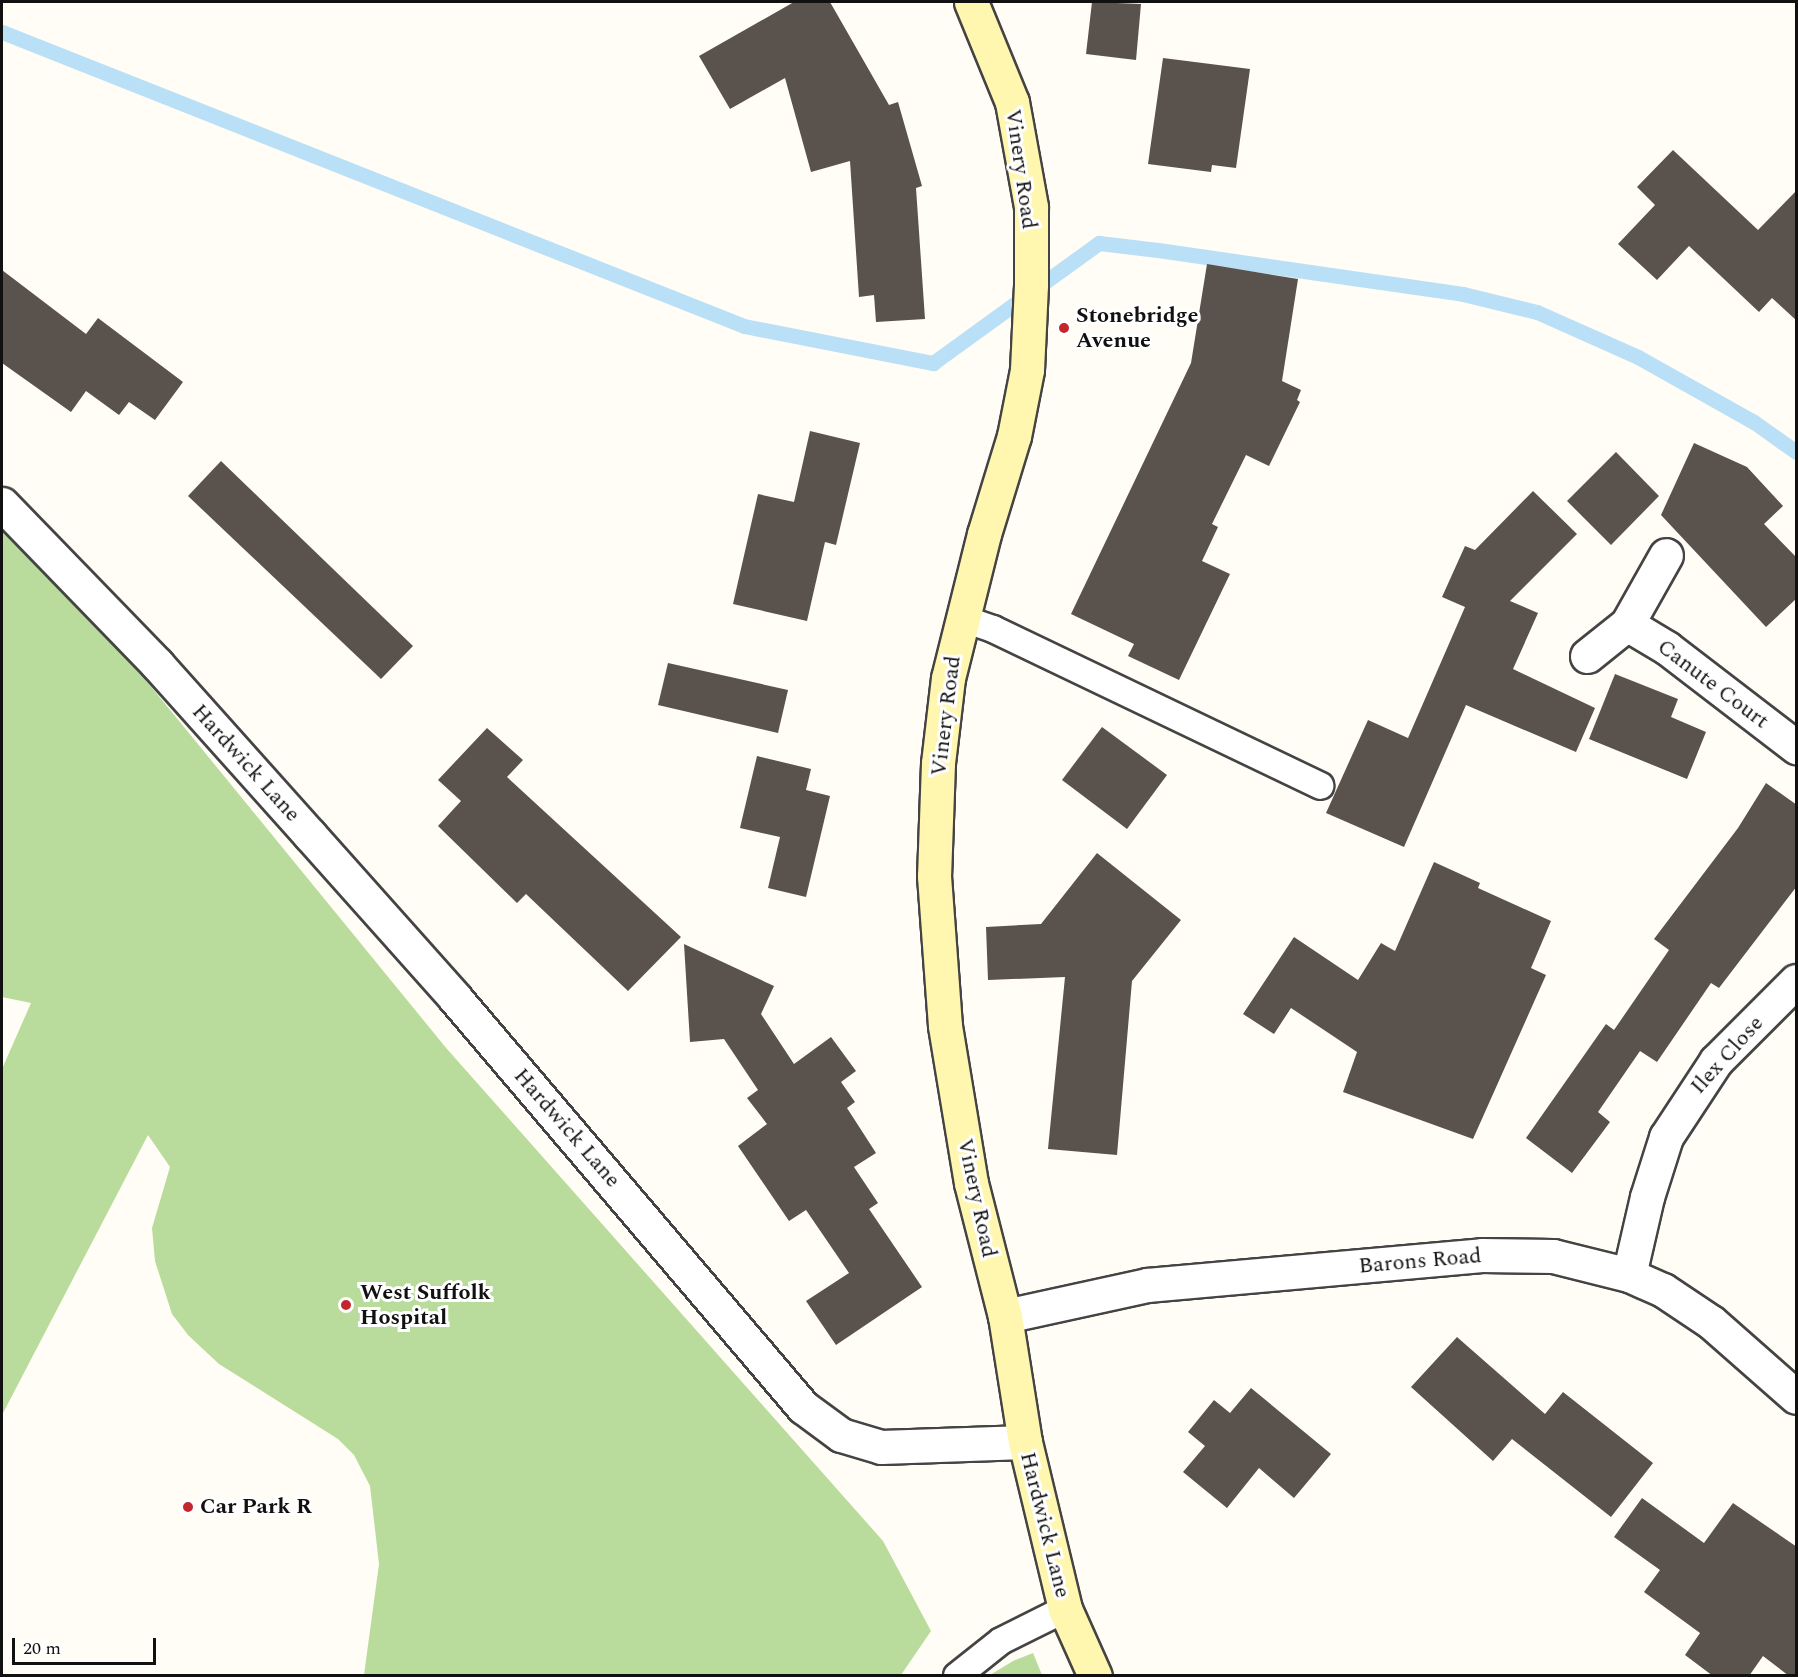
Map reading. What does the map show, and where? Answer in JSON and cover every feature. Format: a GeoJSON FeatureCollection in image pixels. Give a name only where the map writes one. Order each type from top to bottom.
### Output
{"type":"FeatureCollection","features":[{"type":"Feature","properties":{"kind":"street","name":"Vinery Road"},"geometry":{"type":"LineString","coordinates":[[971,2],[1012,102],[1031,207],[1031,285],[1027,370],[1014,436],[961,618],[948,678],[938,763],[934,876],[952,1071],[971,1183],[1005,1316],[1025,1442]]}},
{"type":"Feature","properties":{"kind":"street","name":"Hardwick Lane"},"geometry":{"type":"LineString","coordinates":[[2,504],[157,664],[432,972],[803,1407],[841,1435],[881,1447],[1025,1442],[1065,1609],[1095,1676]]}},
{"type":"Feature","properties":{"kind":"street"},"geometry":{"type":"LineString","coordinates":[[1587,656],[1627,624],[1666,555]]}},
{"type":"Feature","properties":{"kind":"street","name":"Canute Court"},"geometry":{"type":"LineString","coordinates":[[1627,624],[1667,648],[1797,747]]}},
{"type":"Feature","properties":{"kind":"street","name":"Ilex Close"},"geometry":{"type":"LineString","coordinates":[[1629,1275],[1647,1197],[1666,1137],[1716,1061],[1797,981]]}},
{"type":"Feature","properties":{"kind":"street","name":"Barons Road"},"geometry":{"type":"LineString","coordinates":[[1005,1316],[1147,1285],[1482,1255],[1553,1256],[1629,1275],[1663,1290],[1712,1322],[1797,1397]]}},
{"type":"Feature","properties":{"kind":"lane"},"geometry":{"type":"LineString","coordinates":[[961,618],[993,629],[1320,786]]}},
{"type":"Feature","properties":{"kind":"lane"},"geometry":{"type":"LineString","coordinates":[[957,1676],[1000,1641],[1065,1609]]}},
{"type":"Feature","properties":{"kind":"green space","name":"West Suffolk Hospital"},"geometry":{"type":"Polygon","coordinates":[[[2,519],[77,596],[447,1049],[883,1541],[931,1631],[901,1675],[364,1675],[379,1564],[370,1486],[354,1455],[338,1439],[219,1364],[188,1335],[172,1314],[155,1261],[152,1228],[170,1167],[148,1135],[2,1415],[2,1069],[31,1003],[2,997],[2,519]]]}},
{"type":"Feature","properties":{"kind":"green space"},"geometry":{"type":"Polygon","coordinates":[[[1033,1653],[1042,1675],[990,1675],[1013,1661],[1033,1653]]]}},
{"type":"Feature","properties":{"kind":"building"},"geometry":{"type":"Polygon","coordinates":[[[794,2],[830,2],[889,105],[898,102],[922,186],[916,188],[925,319],[876,322],[874,295],[859,297],[850,161],[811,172],[785,78],[730,109],[699,56],[794,2]]]}},
{"type":"Feature","properties":{"kind":"building"},"geometry":{"type":"Polygon","coordinates":[[[1092,2],[1141,4],[1136,60],[1086,54],[1092,2]]]}},
{"type":"Feature","properties":{"kind":"building"},"geometry":{"type":"Polygon","coordinates":[[[1163,58],[1250,69],[1236,168],[1212,165],[1211,172],[1148,164],[1163,58]]]}},
{"type":"Feature","properties":{"kind":"building"},"geometry":{"type":"Polygon","coordinates":[[[1673,150],[1758,230],[1797,190],[1797,321],[1772,298],[1759,312],[1689,246],[1657,280],[1618,244],[1655,205],[1637,187],[1673,150]]]}},
{"type":"Feature","properties":{"kind":"building"},"geometry":{"type":"Polygon","coordinates":[[[1207,264],[1298,279],[1282,381],[1301,390],[1297,400],[1300,402],[1269,466],[1246,455],[1212,524],[1218,527],[1202,561],[1230,574],[1179,680],[1128,656],[1134,644],[1071,614],[1191,363],[1207,264]]]}},
{"type":"Feature","properties":{"kind":"building"},"geometry":{"type":"Polygon","coordinates":[[[2,270],[86,334],[98,318],[183,382],[155,420],[129,402],[119,415],[86,391],[71,412],[2,363],[2,270]]]}},
{"type":"Feature","properties":{"kind":"building"},"geometry":{"type":"Polygon","coordinates":[[[810,431],[860,443],[836,545],[825,542],[807,621],[733,604],[758,494],[794,502],[810,431]]]}},
{"type":"Feature","properties":{"kind":"building"},"geometry":{"type":"Polygon","coordinates":[[[1694,443],[1747,467],[1783,506],[1764,524],[1797,558],[1797,598],[1766,627],[1661,515],[1694,443]]]}},
{"type":"Feature","properties":{"kind":"building"},"geometry":{"type":"Polygon","coordinates":[[[1616,452],[1659,496],[1611,545],[1567,501],[1616,452]]]}},
{"type":"Feature","properties":{"kind":"building"},"geometry":{"type":"Polygon","coordinates":[[[221,461],[413,646],[381,679],[188,496],[221,461]]]}},
{"type":"Feature","properties":{"kind":"building"},"geometry":{"type":"Polygon","coordinates":[[[1533,491],[1577,534],[1510,601],[1538,613],[1513,669],[1595,708],[1576,752],[1466,705],[1404,847],[1326,813],[1368,720],[1408,738],[1465,607],[1442,597],[1465,546],[1475,550],[1533,491]]]}},
{"type":"Feature","properties":{"kind":"building"},"geometry":{"type":"Polygon","coordinates":[[[668,663],[788,690],[778,733],[658,705],[668,663]]]}},
{"type":"Feature","properties":{"kind":"building"},"geometry":{"type":"Polygon","coordinates":[[[1615,674],[1678,699],[1671,717],[1706,732],[1687,779],[1589,739],[1615,674]]]}},
{"type":"Feature","properties":{"kind":"building"},"geometry":{"type":"Polygon","coordinates":[[[1102,727],[1167,775],[1127,829],[1062,780],[1102,727]]]}},
{"type":"Feature","properties":{"kind":"building"},"geometry":{"type":"Polygon","coordinates":[[[487,728],[523,760],[507,777],[681,937],[628,991],[526,894],[517,903],[438,826],[461,801],[438,780],[487,728]]]}},
{"type":"Feature","properties":{"kind":"building"},"geometry":{"type":"Polygon","coordinates":[[[757,756],[811,769],[806,790],[830,796],[806,897],[768,888],[780,837],[740,828],[757,756]]]}},
{"type":"Feature","properties":{"kind":"building"},"geometry":{"type":"Polygon","coordinates":[[[1766,783],[1797,805],[1797,886],[1719,988],[1711,983],[1657,1062],[1640,1051],[1598,1112],[1610,1122],[1572,1173],[1526,1138],[1606,1024],[1614,1030],[1669,950],[1654,939],[1738,828],[1766,783]]]}},
{"type":"Feature","properties":{"kind":"building"},"geometry":{"type":"Polygon","coordinates":[[[1097,853],[1181,920],[1132,981],[1117,1155],[1048,1149],[1065,977],[988,980],[986,927],[1041,924],[1097,853]]]}},
{"type":"Feature","properties":{"kind":"building"},"geometry":{"type":"Polygon","coordinates":[[[1434,862],[1480,883],[1478,888],[1551,921],[1531,968],[1546,975],[1473,1139],[1343,1092],[1357,1052],[1291,1008],[1274,1034],[1243,1014],[1294,937],[1358,980],[1381,943],[1395,951],[1434,862]]]}},
{"type":"Feature","properties":{"kind":"building"},"geometry":{"type":"Polygon","coordinates":[[[684,944],[774,986],[761,1014],[794,1064],[831,1037],[856,1071],[841,1082],[855,1102],[847,1108],[876,1153],[854,1167],[878,1203],[869,1209],[922,1287],[836,1345],[806,1301],[849,1273],[806,1210],[789,1221],[738,1146],[767,1124],[747,1098],[758,1090],[724,1039],[690,1042],[684,944]]]}},
{"type":"Feature","properties":{"kind":"building"},"geometry":{"type":"Polygon","coordinates":[[[1457,1337],[1545,1414],[1563,1392],[1653,1463],[1611,1517],[1512,1439],[1493,1461],[1411,1387],[1457,1337]]]}},
{"type":"Feature","properties":{"kind":"building"},"geometry":{"type":"Polygon","coordinates":[[[1251,1388],[1331,1454],[1294,1498],[1259,1468],[1227,1508],[1183,1472],[1205,1446],[1188,1432],[1214,1400],[1230,1413],[1251,1388]]]}},
{"type":"Feature","properties":{"kind":"building"},"geometry":{"type":"Polygon","coordinates":[[[1642,1498],[1704,1543],[1733,1503],[1797,1547],[1797,1676],[1789,1676],[1763,1656],[1749,1676],[1713,1676],[1685,1655],[1700,1633],[1644,1592],[1660,1570],[1614,1537],[1642,1498]]]}},
{"type":"Feature","properties":{"kind":"waterway"},"geometry":{"type":"LineString","coordinates":[[2,32],[744,326],[933,363],[1099,243],[1158,250],[1463,294],[1537,312],[1638,357],[1754,422],[1796,452]]}},
{"type":"Feature","properties":{"kind":"place","name":"Stonebridge Avenue"},"geometry":{"type":"Point","coordinates":[1064,328]}},
{"type":"Feature","properties":{"kind":"place","name":"West Suffolk Hospital"},"geometry":{"type":"Point","coordinates":[346,1305]}},
{"type":"Feature","properties":{"kind":"place","name":"Car Park R"},"geometry":{"type":"Point","coordinates":[188,1507]}}]}
